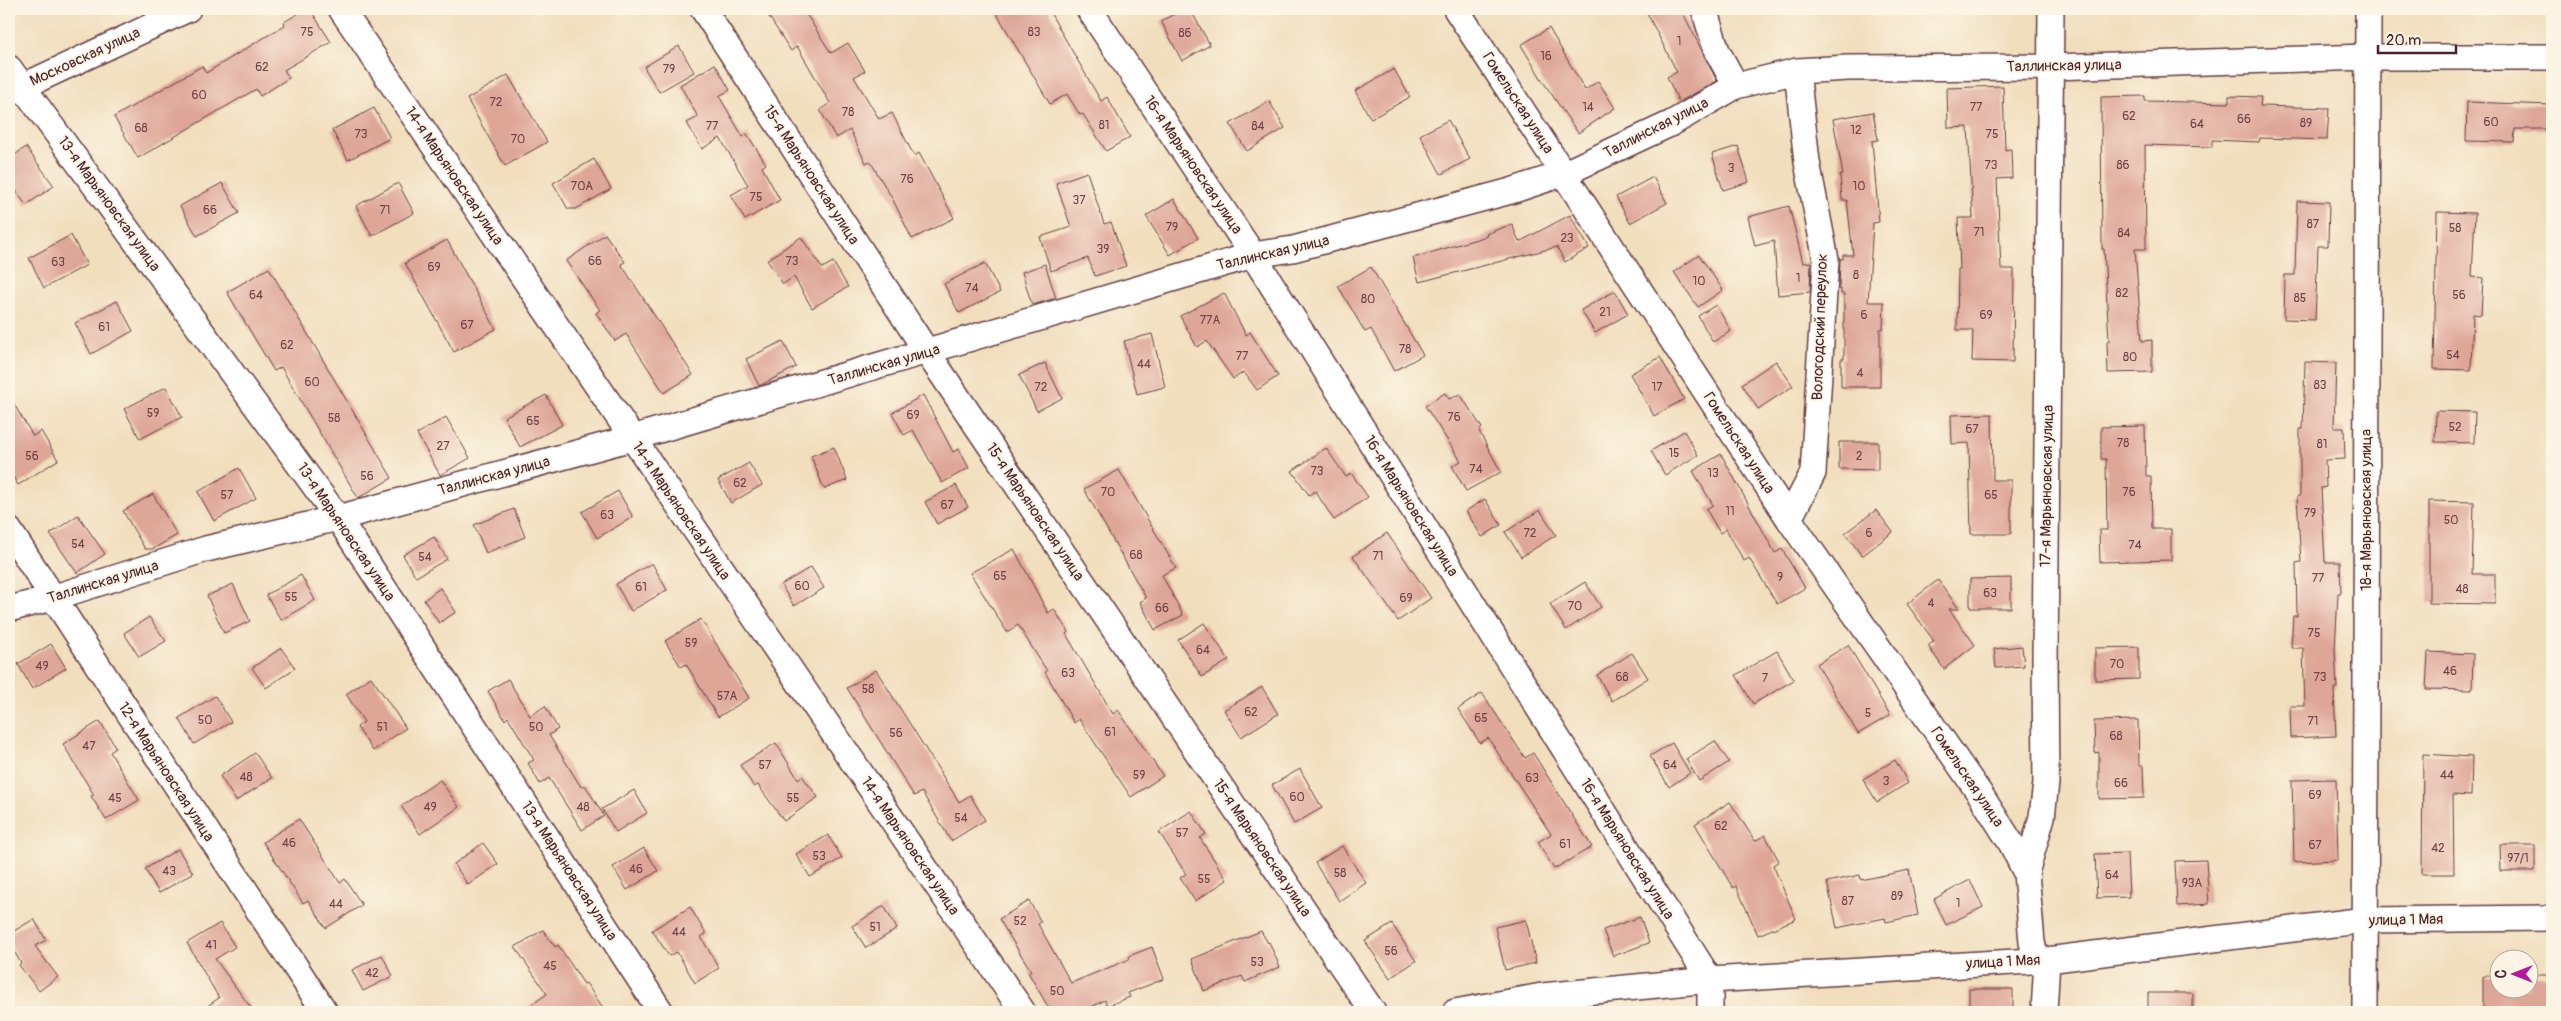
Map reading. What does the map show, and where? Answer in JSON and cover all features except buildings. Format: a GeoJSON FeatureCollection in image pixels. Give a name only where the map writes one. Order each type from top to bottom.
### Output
{"type":"FeatureCollection","features":[{"type":"Feature","properties":{"kind":"street","name":"Московская улица"},"geometry":{"type":"LineString","coordinates":[[13,82],[188,9]]}},
{"type":"Feature","properties":{"kind":"street","name":"14-я Марьяновская улица"},"geometry":{"type":"LineString","coordinates":[[341,9],[1023,1012]]}},
{"type":"Feature","properties":{"kind":"street","name":"15-я Марьяновская улица"},"geometry":{"type":"LineString","coordinates":[[703,9],[927,352],[1373,1012]]}},
{"type":"Feature","properties":{"kind":"street","name":"16-я Марьяновская улица"},"geometry":{"type":"LineString","coordinates":[[1089,9],[1253,255],[1710,980]]}},
{"type":"Feature","properties":{"kind":"street","name":"Гомельская улица"},"geometry":{"type":"LineString","coordinates":[[1456,9],[1565,173],[1788,519],[1980,794],[2012,843],[2026,873]]}},
{"type":"Feature","properties":{"kind":"street"},"geometry":{"type":"LineString","coordinates":[[1704,9],[1717,51],[1736,86]]}},
{"type":"Feature","properties":{"kind":"street","name":"17-я Марьяновская улица"},"geometry":{"type":"LineString","coordinates":[[2044,1012],[2041,960],[2032,942],[2026,873],[2042,817],[2046,783],[2045,662],[2052,67],[2051,9]]}},
{"type":"Feature","properties":{"kind":"street","name":"18-я Марьяновская улица"},"geometry":{"type":"LineString","coordinates":[[2365,1012],[2368,9]]}},
{"type":"Feature","properties":{"kind":"street","name":"Таллинская улица"},"geometry":{"type":"LineString","coordinates":[[9,609],[52,598],[206,550],[338,518],[632,438],[1253,255],[1293,249],[1511,191],[1565,173],[1672,123],[1736,86],[1797,71],[1848,68],[2052,67],[2367,57],[2552,57]]}},
{"type":"Feature","properties":{"kind":"street","name":"Вологодский переулок"},"geometry":{"type":"LineString","coordinates":[[1788,519],[1814,472],[1826,260],[1808,162],[1797,71]]}},
{"type":"Feature","properties":{"kind":"street","name":"13-я Марьяновская улица"},"geometry":{"type":"LineString","coordinates":[[13,82],[338,518],[661,1012]]}},
{"type":"Feature","properties":{"kind":"street","name":"12-я Марьяновская улица"},"geometry":{"type":"LineString","coordinates":[[9,530],[325,1012]]}},
{"type":"Feature","properties":{"kind":"street","name":"улица 1 Мая"},"geometry":{"type":"LineString","coordinates":[[1455,1012],[1542,996],[1710,980],[2041,960],[2365,920],[2552,918]]}},
{"type":"Feature","properties":{"kind":"street"},"geometry":{"type":"LineString","coordinates":[[1710,980],[1710,1012]]}}]}
